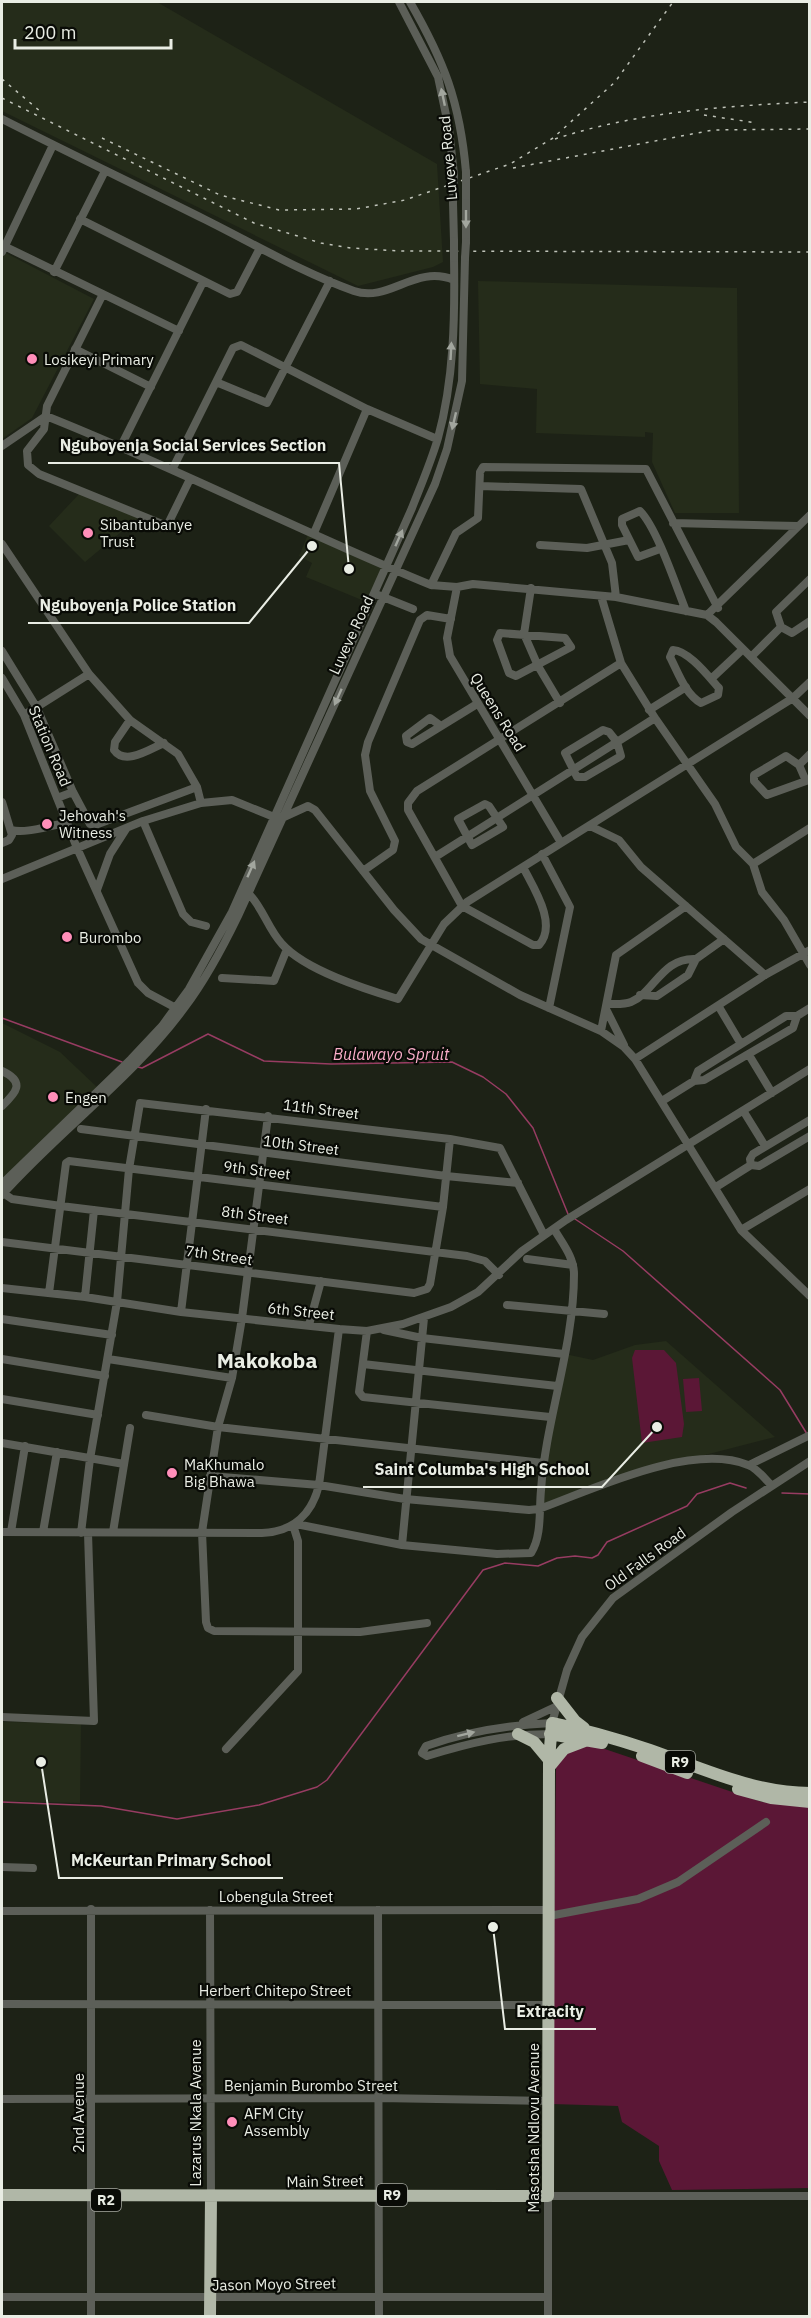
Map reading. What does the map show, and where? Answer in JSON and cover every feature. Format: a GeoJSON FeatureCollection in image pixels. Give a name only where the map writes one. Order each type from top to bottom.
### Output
{"type":"FeatureCollection","features":[{"type":"Feature","properties":{"kind":"highway"},"geometry":{"type":"LineString","coordinates":[[518,1729],[534,1742],[550,1762],[564,1749],[589,1735],[556,1702]]}},
{"type":"Feature","properties":{"kind":"highway","name":"R9"},"geometry":{"type":"LineString","coordinates":[[551,1729],[589,1735],[731,1779],[775,1790],[810,1793]]}},
{"type":"Feature","properties":{"kind":"highway","name":"Masotsha Ndlovu Avenue"},"geometry":{"type":"LineString","coordinates":[[548,2196],[551,1729]]}},
{"type":"Feature","properties":{"kind":"highway","name":"R9"},"geometry":{"type":"LineString","coordinates":[[589,1735],[746,1791],[782,1800],[810,1802]]}},
{"type":"Feature","properties":{"kind":"highway","name":"R2"},"geometry":{"type":"LineString","coordinates":[[2,2195],[91,2198]]}},
{"type":"Feature","properties":{"kind":"highway","name":"Main Street"},"geometry":{"type":"LineString","coordinates":[[211,2198],[379,2195],[548,2196]]}},
{"type":"Feature","properties":{"kind":"highway","name":"R2"},"geometry":{"type":"LineString","coordinates":[[2,2200],[211,2198]]}},
{"type":"Feature","properties":{"kind":"highway","name":"Lazarus Nkala Avenue"},"geometry":{"type":"LineString","coordinates":[[210,2316],[211,2198]]}},
{"type":"Feature","properties":{"kind":"street","name":"Luveve Road"},"geometry":{"type":"LineString","coordinates":[[2,1184],[131,1059],[176,1008],[232,912],[387,566],[412,508],[437,439],[450,367],[454,280],[453,176],[449,129],[438,77],[399,2]]}},
{"type":"Feature","properties":{"kind":"street","name":"Luveve Road"},"geometry":{"type":"LineString","coordinates":[[2,1194],[141,1058],[193,995],[224,945],[435,484],[454,419],[463,365],[466,172],[456,98],[436,49],[410,2]]}},
{"type":"Feature","properties":{"kind":"street"},"geometry":{"type":"LineString","coordinates":[[2,119],[260,248],[353,291],[374,293],[411,279],[437,275],[454,280]]}},
{"type":"Feature","properties":{"kind":"street"},"geometry":{"type":"LineString","coordinates":[[53,145],[3,249],[178,331]]}},
{"type":"Feature","properties":{"kind":"street"},"geometry":{"type":"LineString","coordinates":[[54,272],[105,171]]}},
{"type":"Feature","properties":{"kind":"street"},"geometry":{"type":"LineString","coordinates":[[80,219],[231,294],[237,292],[260,248]]}},
{"type":"Feature","properties":{"kind":"street"},"geometry":{"type":"LineString","coordinates":[[216,382],[266,404],[330,281]]}},
{"type":"Feature","properties":{"kind":"street"},"geometry":{"type":"LineString","coordinates":[[121,446],[203,282]]}},
{"type":"Feature","properties":{"kind":"street"},"geometry":{"type":"LineString","coordinates":[[103,294],[47,406],[44,429],[26,456],[28,465],[39,474],[167,526],[190,479]]}},
{"type":"Feature","properties":{"kind":"street"},"geometry":{"type":"LineString","coordinates":[[172,470],[233,348],[238,346],[284,366],[368,409],[437,439]]}},
{"type":"Feature","properties":{"kind":"street"},"geometry":{"type":"LineString","coordinates":[[75,349],[151,387]]}},
{"type":"Feature","properties":{"kind":"street"},"geometry":{"type":"LineString","coordinates":[[314,533],[368,409]]}},
{"type":"Feature","properties":{"kind":"street"},"geometry":{"type":"LineString","coordinates":[[46,416],[121,446],[190,479],[432,585],[473,584],[616,597],[707,615],[810,716]]}},
{"type":"Feature","properties":{"kind":"street"},"geometry":{"type":"LineString","coordinates":[[2,446],[46,416]]}},
{"type":"Feature","properties":{"kind":"street"},"geometry":{"type":"LineString","coordinates":[[432,585],[456,533],[478,518],[480,472],[487,465],[646,469],[718,608]]}},
{"type":"Feature","properties":{"kind":"street"},"geometry":{"type":"LineString","coordinates":[[480,486],[581,489],[612,563],[616,597]]}},
{"type":"Feature","properties":{"kind":"street"},"geometry":{"type":"LineString","coordinates":[[660,549],[640,557],[629,540],[622,519],[640,511],[660,549],[687,610]]}},
{"type":"Feature","properties":{"kind":"street"},"geometry":{"type":"LineString","coordinates":[[707,615],[718,608],[810,515]]}},
{"type":"Feature","properties":{"kind":"street"},"geometry":{"type":"LineString","coordinates":[[673,523],[798,526]]}},
{"type":"Feature","properties":{"kind":"street"},"geometry":{"type":"LineString","coordinates":[[540,545],[606,546],[629,540]]}},
{"type":"Feature","properties":{"kind":"street"},"geometry":{"type":"LineString","coordinates":[[2,544],[89,674],[130,720],[178,754],[197,788],[201,803]]}},
{"type":"Feature","properties":{"kind":"street"},"geometry":{"type":"LineString","coordinates":[[781,627],[777,609],[810,579]]}},
{"type":"Feature","properties":{"kind":"street","name":"Queens Road"},"geometry":{"type":"LineString","coordinates":[[457,586],[447,638],[450,656],[560,842]]}},
{"type":"Feature","properties":{"kind":"street"},"geometry":{"type":"LineString","coordinates":[[531,588],[524,634],[538,666],[560,703]]}},
{"type":"Feature","properties":{"kind":"street"},"geometry":{"type":"LineString","coordinates":[[374,593],[413,609]]}},
{"type":"Feature","properties":{"kind":"street"},"geometry":{"type":"LineString","coordinates":[[601,596],[621,663],[649,710],[715,804],[736,847],[753,864],[762,892],[806,952],[810,965]]}},
{"type":"Feature","properties":{"kind":"street"},"geometry":{"type":"LineString","coordinates":[[363,871],[393,850],[395,841],[370,791],[365,754],[368,742],[420,620],[427,615],[452,619]]}},
{"type":"Feature","properties":{"kind":"street"},"geometry":{"type":"LineString","coordinates":[[781,627],[795,633],[810,621]]}},
{"type":"Feature","properties":{"kind":"street"},"geometry":{"type":"LineString","coordinates":[[751,657],[781,627]]}},
{"type":"Feature","properties":{"kind":"street"},"geometry":{"type":"LineString","coordinates":[[500,633],[524,634],[565,638],[570,642],[571,647],[516,676],[509,674],[497,635],[500,633]]}},
{"type":"Feature","properties":{"kind":"street"},"geometry":{"type":"LineString","coordinates":[[711,679],[743,649]]}},
{"type":"Feature","properties":{"kind":"street"},"geometry":{"type":"LineString","coordinates":[[673,650],[683,653],[719,688],[718,695],[701,703],[686,687],[670,657],[673,650]]}},
{"type":"Feature","properties":{"kind":"street"},"geometry":{"type":"LineString","coordinates":[[2,651],[37,708],[73,792],[89,822],[96,825],[197,788]]}},
{"type":"Feature","properties":{"kind":"street"},"geometry":{"type":"LineString","coordinates":[[523,867],[546,918],[542,942],[539,945],[533,945],[462,906],[408,810],[408,803],[417,791],[621,663]]}},
{"type":"Feature","properties":{"kind":"street"},"geometry":{"type":"LineString","coordinates":[[24,715],[89,674]]}},
{"type":"Feature","properties":{"kind":"street","name":"Station Road"},"geometry":{"type":"LineString","coordinates":[[2,678],[24,715],[77,848],[138,983],[148,993],[176,1008]]}},
{"type":"Feature","properties":{"kind":"street"},"geometry":{"type":"LineString","coordinates":[[249,894],[257,902],[269,927],[287,949],[340,979],[398,999],[444,924],[462,906],[560,842],[590,826],[793,698],[810,682]]}},
{"type":"Feature","properties":{"kind":"street"},"geometry":{"type":"LineString","coordinates":[[649,710],[686,687]]}},
{"type":"Feature","properties":{"kind":"street"},"geometry":{"type":"LineString","coordinates":[[441,726],[477,704]]}},
{"type":"Feature","properties":{"kind":"street"},"geometry":{"type":"LineString","coordinates":[[435,857],[655,718]]}},
{"type":"Feature","properties":{"kind":"street"},"geometry":{"type":"LineString","coordinates":[[130,720],[115,742],[114,750],[119,755],[128,758],[164,743]]}},
{"type":"Feature","properties":{"kind":"street"},"geometry":{"type":"LineString","coordinates":[[603,730],[609,732],[617,742],[621,756],[585,777],[577,777],[572,772],[564,753],[603,730]]}},
{"type":"Feature","properties":{"kind":"street"},"geometry":{"type":"LineString","coordinates":[[799,765],[810,754]]}},
{"type":"Feature","properties":{"kind":"street"},"geometry":{"type":"LineString","coordinates":[[789,756],[799,765],[806,776],[804,784],[771,795],[764,793],[754,781],[754,775],[783,757],[789,756]]}},
{"type":"Feature","properties":{"kind":"street"},"geometry":{"type":"LineString","coordinates":[[57,798],[73,792]]}},
{"type":"Feature","properties":{"kind":"street"},"geometry":{"type":"LineString","coordinates":[[2,879],[143,821],[201,803],[232,800],[274,817],[284,817],[308,806],[315,810],[411,930],[431,945],[549,1008],[601,1031],[624,1047],[635,1059],[662,1101],[741,1230],[810,1296]]}},
{"type":"Feature","properties":{"kind":"street"},"geometry":{"type":"LineString","coordinates":[[2,802],[11,830],[10,839],[2,843]]}},
{"type":"Feature","properties":{"kind":"street"},"geometry":{"type":"LineString","coordinates":[[485,804],[498,816],[502,828],[476,845],[472,845],[466,836],[458,819],[485,804]]}},
{"type":"Feature","properties":{"kind":"street"},"geometry":{"type":"LineString","coordinates":[[143,821],[185,917],[194,924],[206,926]]}},
{"type":"Feature","properties":{"kind":"street"},"geometry":{"type":"LineString","coordinates":[[11,830],[26,832],[39,826],[67,823]]}},
{"type":"Feature","properties":{"kind":"street"},"geometry":{"type":"LineString","coordinates":[[590,826],[619,840],[641,867],[765,975]]}},
{"type":"Feature","properties":{"kind":"street"},"geometry":{"type":"LineString","coordinates":[[97,890],[110,854],[127,828]]}},
{"type":"Feature","properties":{"kind":"street"},"geometry":{"type":"LineString","coordinates":[[753,864],[810,828]]}},
{"type":"Feature","properties":{"kind":"street"},"geometry":{"type":"LineString","coordinates":[[542,854],[570,907],[549,1008]]}},
{"type":"Feature","properties":{"kind":"street"},"geometry":{"type":"LineString","coordinates":[[601,1031],[616,956],[686,906]]}},
{"type":"Feature","properties":{"kind":"street"},"geometry":{"type":"LineString","coordinates":[[606,1007],[628,1003],[681,960],[696,959],[724,939]]}},
{"type":"Feature","properties":{"kind":"street"},"geometry":{"type":"LineString","coordinates":[[222,978],[274,981],[287,949]]}},
{"type":"Feature","properties":{"kind":"street"},"geometry":{"type":"LineString","coordinates":[[635,1059],[765,975],[806,952]]}},
{"type":"Feature","properties":{"kind":"street"},"geometry":{"type":"LineString","coordinates":[[640,995],[657,996],[692,972],[696,959]]}},
{"type":"Feature","properties":{"kind":"street"},"geometry":{"type":"LineString","coordinates":[[719,1006],[741,1044]]}},
{"type":"Feature","properties":{"kind":"street"},"geometry":{"type":"LineString","coordinates":[[606,1007],[624,1047]]}},
{"type":"Feature","properties":{"kind":"street"},"geometry":{"type":"LineString","coordinates":[[694,1081],[698,1071],[786,1016],[796,1016],[810,1008]]}},
{"type":"Feature","properties":{"kind":"street"},"geometry":{"type":"LineString","coordinates":[[662,1101],[694,1081],[704,1080],[749,1055],[793,1028],[796,1016]]}},
{"type":"Feature","properties":{"kind":"street"},"geometry":{"type":"LineString","coordinates":[[749,1055],[772,1093]]}},
{"type":"Feature","properties":{"kind":"street","name":"6th Street"},"geometry":{"type":"LineString","coordinates":[[2,1288],[85,1297],[181,1312],[367,1331],[424,1318],[465,1300],[499,1275],[522,1251],[576,1213],[744,1112],[810,1069]]}},
{"type":"Feature","properties":{"kind":"street"},"geometry":{"type":"LineString","coordinates":[[2,1071],[14,1078],[17,1086],[14,1095],[2,1106]]}},
{"type":"Feature","properties":{"kind":"street","name":"11th Street"},"geometry":{"type":"LineString","coordinates":[[133,1136],[140,1103],[268,1116],[450,1139],[500,1148],[518,1183]]}},
{"type":"Feature","properties":{"kind":"street"},"geometry":{"type":"LineString","coordinates":[[181,1312],[206,1109]]}},
{"type":"Feature","properties":{"kind":"street"},"geometry":{"type":"LineString","coordinates":[[744,1112],[765,1146]]}},
{"type":"Feature","properties":{"kind":"street"},"geometry":{"type":"LineString","coordinates":[[268,1116],[242,1318],[232,1378],[218,1428],[202,1532],[208,1628],[214,1632],[360,1632],[427,1623]]}},
{"type":"Feature","properties":{"kind":"street"},"geometry":{"type":"LineString","coordinates":[[751,1165],[750,1156],[810,1120]]}},
{"type":"Feature","properties":{"kind":"street","name":"10th Street"},"geometry":{"type":"LineString","coordinates":[[81,1129],[202,1146],[518,1183]]}},
{"type":"Feature","properties":{"kind":"street"},"geometry":{"type":"LineString","coordinates":[[2,1717],[94,1721],[85,1533],[90,1459],[117,1302],[133,1136]]}},
{"type":"Feature","properties":{"kind":"street"},"geometry":{"type":"LineString","coordinates":[[716,1187],[751,1165],[759,1166],[810,1136]]}},
{"type":"Feature","properties":{"kind":"street"},"geometry":{"type":"LineString","coordinates":[[435,1251],[443,1207],[450,1139]]}},
{"type":"Feature","properties":{"kind":"street","name":"9th Street"},"geometry":{"type":"LineString","coordinates":[[61,1206],[68,1161],[443,1207]]}},
{"type":"Feature","properties":{"kind":"street"},"geometry":{"type":"LineString","coordinates":[[518,1183],[544,1235]]}},
{"type":"Feature","properties":{"kind":"street"},"geometry":{"type":"LineString","coordinates":[[741,1230],[810,1189]]}},
{"type":"Feature","properties":{"kind":"street","name":"8th Street"},"geometry":{"type":"LineString","coordinates":[[2,1194],[12,1199],[61,1206],[435,1251],[479,1259],[499,1275]]}},
{"type":"Feature","properties":{"kind":"street"},"geometry":{"type":"LineString","coordinates":[[50,1293],[61,1206]]}},
{"type":"Feature","properties":{"kind":"street"},"geometry":{"type":"LineString","coordinates":[[85,1297],[94,1210]]}},
{"type":"Feature","properties":{"kind":"street"},"geometry":{"type":"LineString","coordinates":[[2,1532],[267,1533],[295,1525],[402,1545],[529,1554],[536,1541],[543,1462],[550,1417],[572,1311],[573,1265],[554,1229]]}},
{"type":"Feature","properties":{"kind":"street","name":"7th Street"},"geometry":{"type":"LineString","coordinates":[[2,1242],[414,1293],[427,1289],[430,1284],[435,1251]]}},
{"type":"Feature","properties":{"kind":"street"},"geometry":{"type":"LineString","coordinates":[[526,1259],[573,1265]]}},
{"type":"Feature","properties":{"kind":"street"},"geometry":{"type":"LineString","coordinates":[[309,1325],[321,1281]]}},
{"type":"Feature","properties":{"kind":"street"},"geometry":{"type":"LineString","coordinates":[[507,1305],[604,1314]]}},
{"type":"Feature","properties":{"kind":"street"},"geometry":{"type":"LineString","coordinates":[[402,1545],[424,1318]]}},
{"type":"Feature","properties":{"kind":"street"},"geometry":{"type":"LineString","coordinates":[[2,1319],[112,1335]]}},
{"type":"Feature","properties":{"kind":"street"},"geometry":{"type":"LineString","coordinates":[[295,1525],[311,1508],[320,1485],[339,1329]]}},
{"type":"Feature","properties":{"kind":"street"},"geometry":{"type":"LineString","coordinates":[[383,1329],[422,1338],[564,1354]]}},
{"type":"Feature","properties":{"kind":"street"},"geometry":{"type":"LineString","coordinates":[[367,1331],[360,1392],[363,1396],[550,1417]]}},
{"type":"Feature","properties":{"kind":"street"},"geometry":{"type":"LineString","coordinates":[[2,1359],[105,1376]]}},
{"type":"Feature","properties":{"kind":"street"},"geometry":{"type":"LineString","coordinates":[[108,1359],[232,1378]]}},
{"type":"Feature","properties":{"kind":"street"},"geometry":{"type":"LineString","coordinates":[[363,1364],[557,1386]]}},
{"type":"Feature","properties":{"kind":"street"},"geometry":{"type":"LineString","coordinates":[[2,1399],[98,1415]]}},
{"type":"Feature","properties":{"kind":"street"},"geometry":{"type":"LineString","coordinates":[[146,1415],[218,1428],[543,1462]]}},
{"type":"Feature","properties":{"kind":"street"},"geometry":{"type":"LineString","coordinates":[[113,1532],[130,1428]]}},
{"type":"Feature","properties":{"kind":"street"},"geometry":{"type":"LineString","coordinates":[[749,1465],[810,1435]]}},
{"type":"Feature","properties":{"kind":"street"},"geometry":{"type":"LineString","coordinates":[[2,1443],[124,1464]]}},
{"type":"Feature","properties":{"kind":"street"},"geometry":{"type":"LineString","coordinates":[[11,1532],[25,1446]]}},
{"type":"Feature","properties":{"kind":"street"},"geometry":{"type":"LineString","coordinates":[[43,1532],[57,1452]]}},
{"type":"Feature","properties":{"kind":"street"},"geometry":{"type":"LineString","coordinates":[[210,1476],[320,1485],[405,1499],[540,1509],[630,1476],[671,1465],[718,1459],[749,1465],[772,1486]]}},
{"type":"Feature","properties":{"kind":"street","name":"Old Falls Road"},"geometry":{"type":"LineString","coordinates":[[551,1729],[556,1702],[582,1636],[613,1598],[809,1462]]}},
{"type":"Feature","properties":{"kind":"street"},"geometry":{"type":"LineString","coordinates":[[226,1749],[280,1688],[296,1676],[299,1631],[298,1541],[295,1525]]}},
{"type":"Feature","properties":{"kind":"street"},"geometry":{"type":"LineString","coordinates":[[551,1729],[518,1729],[449,1738],[426,1746],[423,1753],[427,1756],[518,1729],[556,1702]]}},
{"type":"Feature","properties":{"kind":"street","name":"Lobengula Street"},"geometry":{"type":"LineString","coordinates":[[2,1911],[378,1910],[550,1913],[638,1899],[678,1882],[766,1822]]}},
{"type":"Feature","properties":{"kind":"street"},"geometry":{"type":"LineString","coordinates":[[2,1867],[33,1868]]}},
{"type":"Feature","properties":{"kind":"street","name":"2nd Avenue"},"geometry":{"type":"LineString","coordinates":[[91,1910],[91,2316]]}},
{"type":"Feature","properties":{"kind":"street","name":"Lazarus Nkala Avenue"},"geometry":{"type":"LineString","coordinates":[[210,1910],[211,2198]]}},
{"type":"Feature","properties":{"kind":"street"},"geometry":{"type":"LineString","coordinates":[[378,1910],[379,2316]]}},
{"type":"Feature","properties":{"kind":"street","name":"Herbert Chitepo Street"},"geometry":{"type":"LineString","coordinates":[[2,2004],[548,2005]]}},
{"type":"Feature","properties":{"kind":"street","name":"Benjamin Burombo Street"},"geometry":{"type":"LineString","coordinates":[[2,2099],[379,2098],[549,2101]]}},
{"type":"Feature","properties":{"kind":"street"},"geometry":{"type":"LineString","coordinates":[[548,2196],[810,2196]]}},
{"type":"Feature","properties":{"kind":"street","name":"Masotsha Ndlovu Avenue"},"geometry":{"type":"LineString","coordinates":[[548,2196],[548,2316]]}},
{"type":"Feature","properties":{"kind":"street","name":"Jason Moyo Street"},"geometry":{"type":"LineString","coordinates":[[2,2297],[210,2299],[379,2296],[548,2297]]}},
{"type":"Feature","properties":{"kind":"shaded area"},"geometry":{"type":"Polygon","coordinates":[[[2,2],[157,2],[437,164],[443,262],[433,267],[358,286],[2,111],[2,2]]]}},
{"type":"Feature","properties":{"kind":"shaded area","name":"Losikeyi Primary"},"geometry":{"type":"Polygon","coordinates":[[[4,252],[94,299],[32,418],[2,439],[2,258],[4,252]]]}},
{"type":"Feature","properties":{"kind":"shaded area"},"geometry":{"type":"Polygon","coordinates":[[[478,281],[737,288],[739,513],[675,513],[652,462],[653,433],[645,432],[645,437],[536,433],[537,389],[480,384],[478,281]]]}},
{"type":"Feature","properties":{"kind":"shaded area","name":"Sibantubanye Trust"},"geometry":{"type":"Polygon","coordinates":[[[80,493],[138,518],[85,562],[49,526],[80,493]]]}},
{"type":"Feature","properties":{"kind":"shaded area"},"geometry":{"type":"Polygon","coordinates":[[[309,532],[385,566],[369,603],[306,577],[312,563],[299,556],[309,532]]]}},
{"type":"Feature","properties":{"kind":"shaded area"},"geometry":{"type":"Polygon","coordinates":[[[2,1023],[60,1052],[98,1088],[2,1179],[2,1023]]]}},
{"type":"Feature","properties":{"kind":"shaded area"},"geometry":{"type":"Polygon","coordinates":[[[666,1341],[775,1437],[666,1465],[541,1507],[544,1463],[565,1354],[593,1360],[635,1345],[666,1341]]]}},
{"type":"Feature","properties":{"kind":"shaded area"},"geometry":{"type":"Polygon","coordinates":[[[635,1350],[664,1350],[676,1363],[684,1424],[682,1437],[642,1443],[632,1358],[635,1350]]]}},
{"type":"Feature","properties":{"kind":"shaded area"},"geometry":{"type":"Polygon","coordinates":[[[699,1378],[702,1411],[686,1412],[683,1379],[699,1378]]]}},
{"type":"Feature","properties":{"kind":"shaded area"},"geometry":{"type":"Polygon","coordinates":[[[2,1722],[81,1723],[80,1803],[2,1801],[2,1722]]]}},
{"type":"Feature","properties":{"kind":"shaded area"},"geometry":{"type":"Polygon","coordinates":[[[587,1743],[762,1802],[809,1805],[809,2188],[672,2190],[659,2161],[659,2146],[622,2122],[618,2106],[552,2104],[556,1767],[561,1756],[587,1743]]]}},
{"type":"Feature","properties":{"kind":"waterway","name":"Bulawayo Spruit"},"geometry":{"type":"LineString","coordinates":[[2,1018],[122,1062]]}},
{"type":"Feature","properties":{"kind":"waterway","name":"Bulawayo Spruit"},"geometry":{"type":"LineString","coordinates":[[138,1067],[142,1068],[208,1034],[264,1061],[331,1064],[452,1062],[483,1077],[506,1094],[533,1128],[568,1214]]}},
{"type":"Feature","properties":{"kind":"waterway","name":"Bulawayo Spruit"},"geometry":{"type":"LineString","coordinates":[[575,1219],[623,1251],[780,1390],[807,1434]]}},
{"type":"Feature","properties":{"kind":"waterway"},"geometry":{"type":"LineString","coordinates":[[2,1802],[101,1806],[177,1819],[259,1805],[317,1787],[327,1780],[483,1570],[505,1563],[538,1566],[557,1558],[575,1556],[592,1558],[598,1555],[607,1542],[687,1506],[697,1494],[730,1483],[746,1488]]}},
{"type":"Feature","properties":{"kind":"waterway"},"geometry":{"type":"LineString","coordinates":[[782,1493],[810,1494]]}},
{"type":"Feature","properties":{"kind":"railway"},"geometry":{"type":"LineString","coordinates":[[102,138],[220,195],[279,210],[356,209],[405,200],[510,164],[553,138],[615,82],[673,2]]}},
{"type":"Feature","properties":{"kind":"railway"},"geometry":{"type":"LineString","coordinates":[[2,79],[41,112]]}},
{"type":"Feature","properties":{"kind":"railway"},"geometry":{"type":"LineString","coordinates":[[2,98],[254,223],[321,243],[351,248],[400,251],[810,252]]}},
{"type":"Feature","properties":{"kind":"railway"},"geometry":{"type":"LineString","coordinates":[[555,139],[649,116],[713,108],[810,102]]}},
{"type":"Feature","properties":{"kind":"railway"},"geometry":{"type":"LineString","coordinates":[[704,115],[757,123]]}},
{"type":"Feature","properties":{"kind":"railway"},"geometry":{"type":"LineString","coordinates":[[513,168],[713,130],[810,129]]}},
{"type":"Feature","properties":{"kind":"place","name":"Losikeyi Primary"},"geometry":{"type":"Point","coordinates":[32,359]}},
{"type":"Feature","properties":{"kind":"place","name":"Sibantubanye Trust"},"geometry":{"type":"Point","coordinates":[88,533]}},
{"type":"Feature","properties":{"kind":"place","name":"Nguboyenja Police Station"},"geometry":{"type":"Point","coordinates":[312,546]}},
{"type":"Feature","properties":{"kind":"place","name":"Nguboyenja Social Services Section"},"geometry":{"type":"Point","coordinates":[349,569]}},
{"type":"Feature","properties":{"kind":"place","name":"Jehovah's Witness"},"geometry":{"type":"Point","coordinates":[47,824]}},
{"type":"Feature","properties":{"kind":"place","name":"Burombo"},"geometry":{"type":"Point","coordinates":[67,937]}},
{"type":"Feature","properties":{"kind":"place","name":"Engen"},"geometry":{"type":"Point","coordinates":[53,1097]}},
{"type":"Feature","properties":{"kind":"place","name":"Saint Columba's High School"},"geometry":{"type":"Point","coordinates":[657,1427]}},
{"type":"Feature","properties":{"kind":"place","name":"MaKhumalo Big Bhawa"},"geometry":{"type":"Point","coordinates":[172,1473]}},
{"type":"Feature","properties":{"kind":"place","name":"McKeurtan Primary School"},"geometry":{"type":"Point","coordinates":[41,1762]}},
{"type":"Feature","properties":{"kind":"place","name":"Extracity"},"geometry":{"type":"Point","coordinates":[493,1927]}},
{"type":"Feature","properties":{"kind":"place","name":"AFM City Assembly"},"geometry":{"type":"Point","coordinates":[232,2122]}},
{"type":"Feature","properties":{"kind":"district","name":"Makokoba"},"geometry":{"type":"Point","coordinates":[267,1360]}}]}
